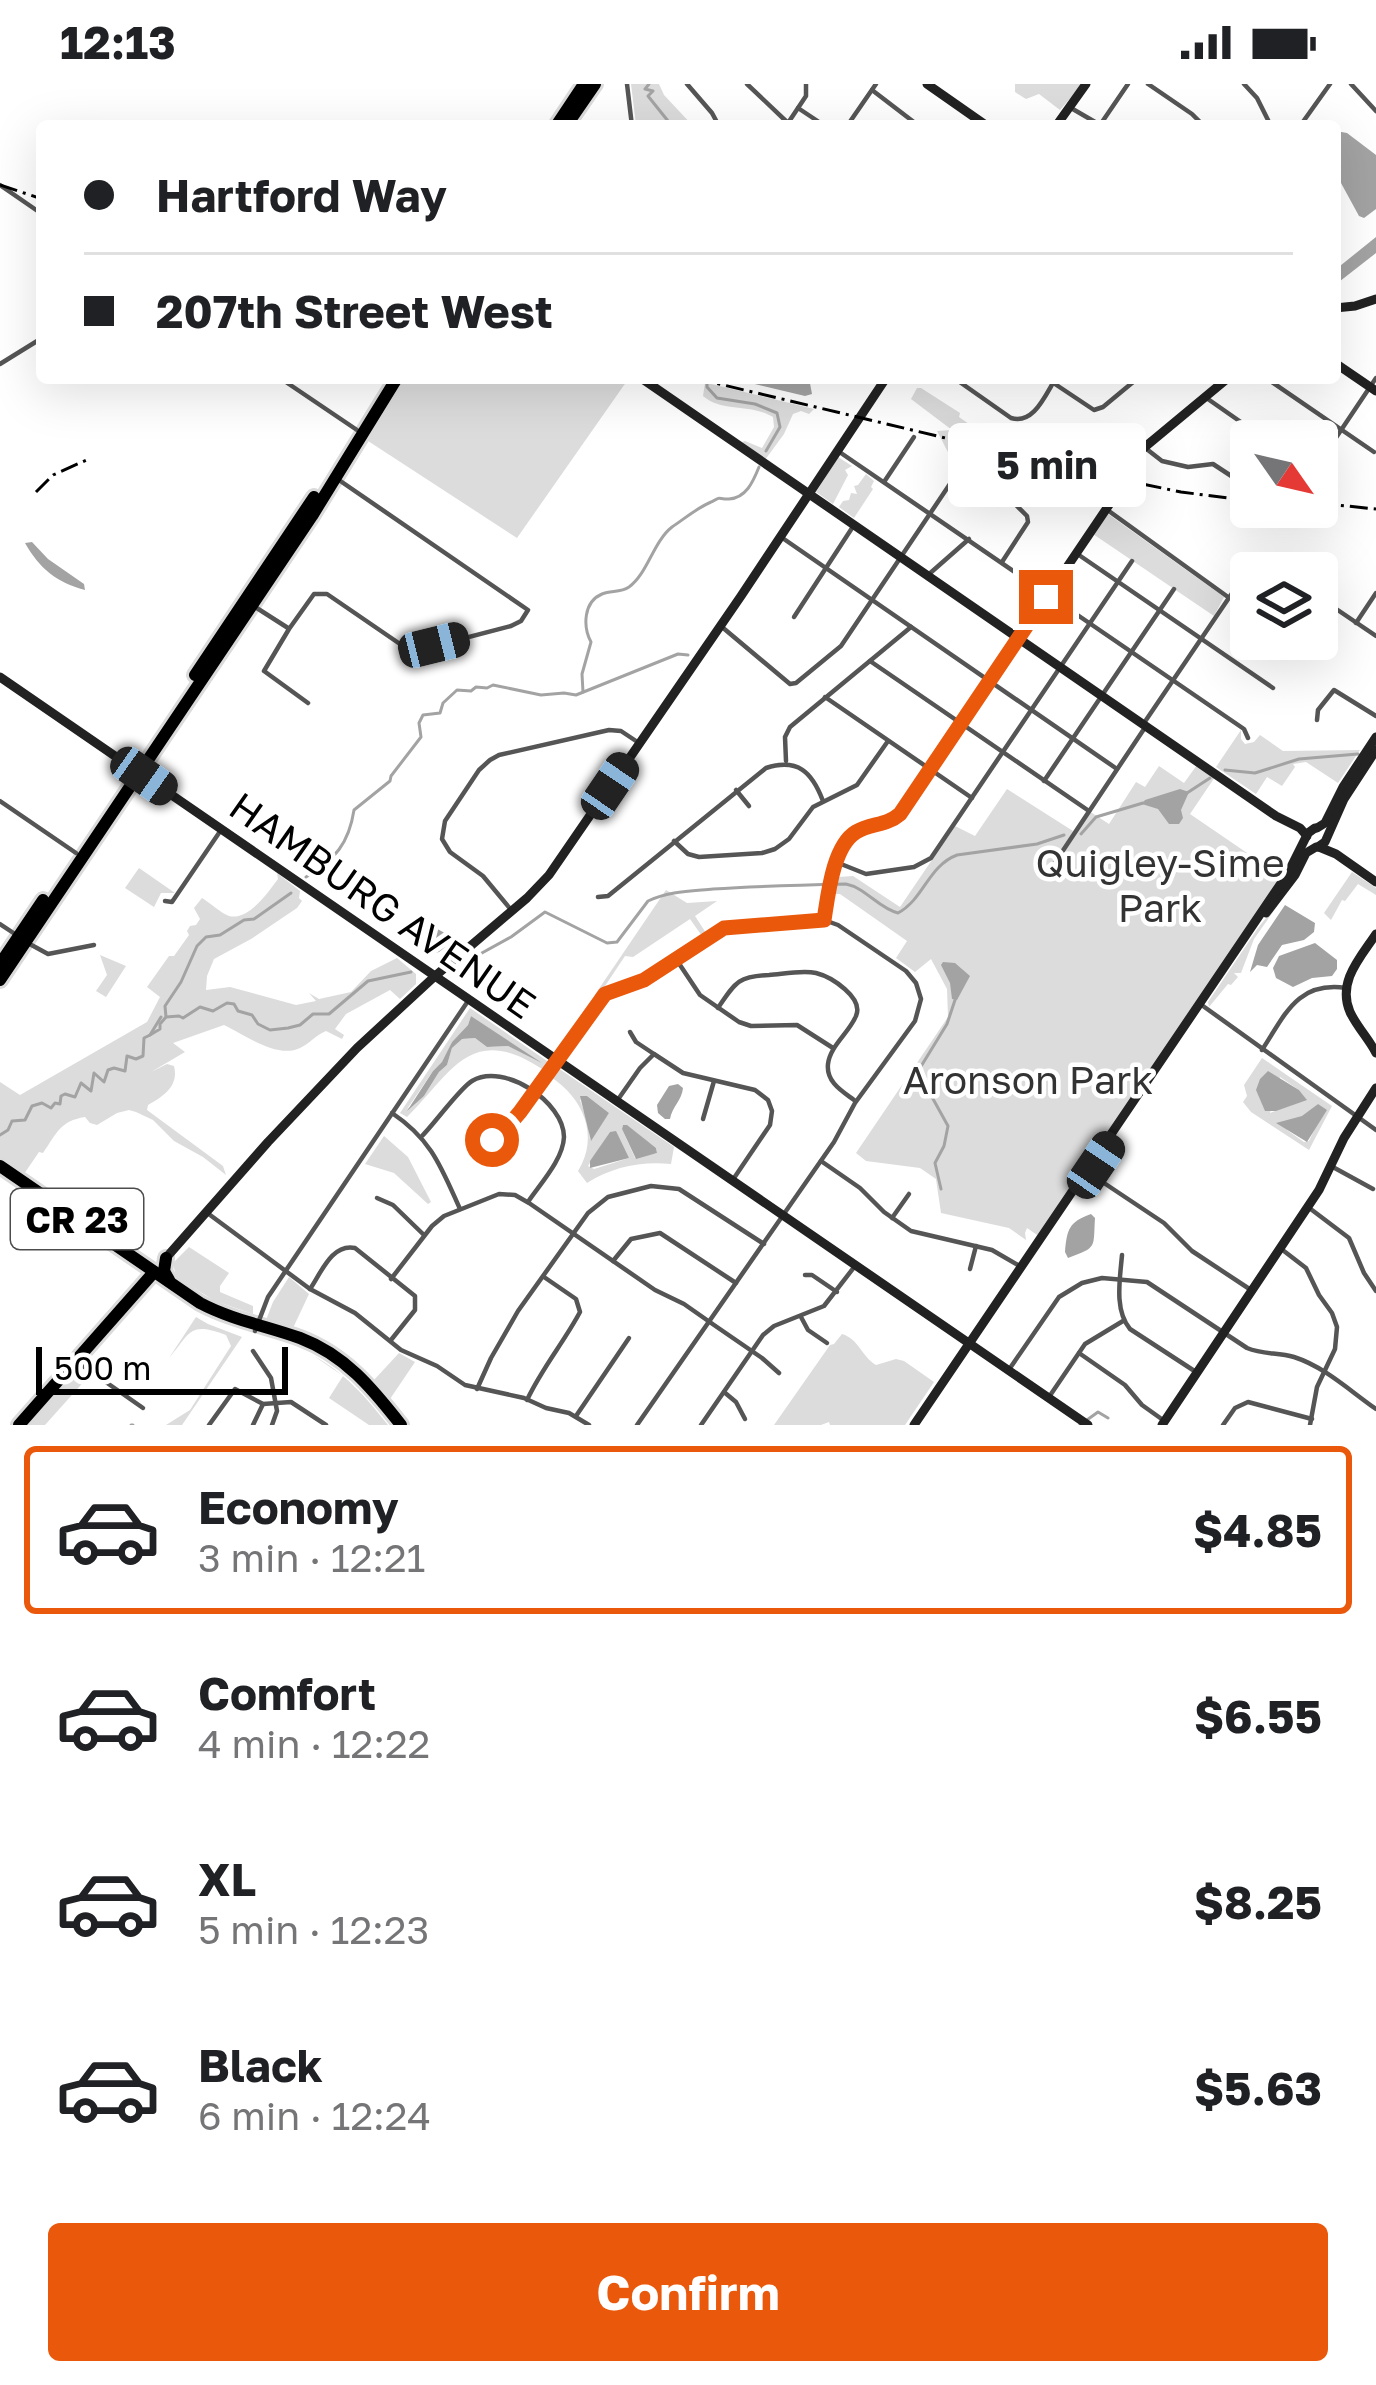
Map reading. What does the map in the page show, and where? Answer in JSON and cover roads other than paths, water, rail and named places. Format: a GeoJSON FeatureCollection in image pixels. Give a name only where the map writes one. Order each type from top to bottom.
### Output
{"type":"FeatureCollection","features":[{"type":"Feature","properties":{"kind":"main road"},"geometry":{"type":"LineString","coordinates":[[570,120],[590,84]]}},
{"type":"Feature","properties":{"kind":"main road"},"geometry":{"type":"LineString","coordinates":[[561,120],[590,84]]}},
{"type":"Feature","properties":{"kind":"main road"},"geometry":{"type":"LineString","coordinates":[[0,964],[228,641],[271,561],[389,384]]}},
{"type":"Feature","properties":{"kind":"main road"},"geometry":{"type":"LineString","coordinates":[[0,978],[135,770],[336,478],[390,384]]}},
{"type":"Feature","properties":{"kind":"main road","name":"CR 23"},"geometry":{"type":"LineString","coordinates":[[0,1170],[130,1264],[206,1306],[330,1361],[397,1425]]}},
{"type":"Feature","properties":{"kind":"main road","name":"CR 23"},"geometry":{"type":"LineString","coordinates":[[0,1170],[203,1312],[256,1328]]}},
{"type":"Feature","properties":{"kind":"main road"},"geometry":{"type":"LineString","coordinates":[[166,1258],[164,1271],[174,1286]]}},
{"type":"Feature","properties":{"kind":"main road"},"geometry":{"type":"LineString","coordinates":[[130,1264],[139,1279],[134,1294]]}},
{"type":"Feature","properties":{"kind":"main road"},"geometry":{"type":"LineString","coordinates":[[19,1425],[152,1275]]}},
{"type":"Feature","properties":{"kind":"street"},"geometry":{"type":"LineString","coordinates":[[627,84],[631,120]]}},
{"type":"Feature","properties":{"kind":"street"},"geometry":{"type":"LineString","coordinates":[[687,84],[715,120]]}},
{"type":"Feature","properties":{"kind":"street"},"geometry":{"type":"LineString","coordinates":[[747,84],[783,120]]}},
{"type":"Feature","properties":{"kind":"street"},"geometry":{"type":"LineString","coordinates":[[790,120],[806,96],[806,84]]}},
{"type":"Feature","properties":{"kind":"street"},"geometry":{"type":"LineString","coordinates":[[927,84],[981,120]]}},
{"type":"Feature","properties":{"kind":"street"},"geometry":{"type":"LineString","coordinates":[[1062,120],[1086,84]]}},
{"type":"Feature","properties":{"kind":"street"},"geometry":{"type":"LineString","coordinates":[[1104,120],[1128,84]]}},
{"type":"Feature","properties":{"kind":"street"},"geometry":{"type":"LineString","coordinates":[[1148,84],[1198,120]]}},
{"type":"Feature","properties":{"kind":"street"},"geometry":{"type":"LineString","coordinates":[[1244,84],[1256,95],[1268,120]]}},
{"type":"Feature","properties":{"kind":"street"},"geometry":{"type":"LineString","coordinates":[[1304,120],[1330,84]]}},
{"type":"Feature","properties":{"kind":"street"},"geometry":{"type":"LineString","coordinates":[[1352,84],[1376,111]]}},
{"type":"Feature","properties":{"kind":"street"},"geometry":{"type":"LineString","coordinates":[[851,120],[874,87],[912,120]]}},
{"type":"Feature","properties":{"kind":"street"},"geometry":{"type":"LineString","coordinates":[[798,108],[816,120]]}},
{"type":"Feature","properties":{"kind":"street"},"geometry":{"type":"LineString","coordinates":[[1070,110],[1091,120]]}},
{"type":"Feature","properties":{"kind":"street"},"geometry":{"type":"LineString","coordinates":[[0,185],[36,210]]}},
{"type":"Feature","properties":{"kind":"street"},"geometry":{"type":"LineString","coordinates":[[1341,307],[1376,299]]}},
{"type":"Feature","properties":{"kind":"street"},"geometry":{"type":"LineString","coordinates":[[0,364],[36,342]]}},
{"type":"Feature","properties":{"kind":"street"},"geometry":{"type":"LineString","coordinates":[[1338,434],[1374,385],[1341,366]]}},
{"type":"Feature","properties":{"kind":"street"},"geometry":{"type":"LineString","coordinates":[[289,384],[357,430]]}},
{"type":"Feature","properties":{"kind":"street"},"geometry":{"type":"LineString","coordinates":[[649,384],[1276,813],[1312,832],[1324,830],[1321,843]]}},
{"type":"Feature","properties":{"kind":"street"},"geometry":{"type":"LineString","coordinates":[[152,1275],[344,1060],[550,875],[882,384]]}},
{"type":"Feature","properties":{"kind":"street"},"geometry":{"type":"LineString","coordinates":[[963,384],[1019,420],[1031,416],[1052,384]]}},
{"type":"Feature","properties":{"kind":"street"},"geometry":{"type":"LineString","coordinates":[[1060,384],[1094,410],[1131,384]]}},
{"type":"Feature","properties":{"kind":"street"},"geometry":{"type":"LineString","coordinates":[[824,920],[838,852],[852,835],[896,818],[1106,509],[1124,466],[1221,384]]}},
{"type":"Feature","properties":{"kind":"street"},"geometry":{"type":"LineString","coordinates":[[1275,384],[1374,452]]}},
{"type":"Feature","properties":{"kind":"street"},"geometry":{"type":"LineString","coordinates":[[1205,398],[1237,420]]}},
{"type":"Feature","properties":{"kind":"street"},"geometry":{"type":"LineString","coordinates":[[884,482],[914,437]]}},
{"type":"Feature","properties":{"kind":"street"},"geometry":{"type":"LineString","coordinates":[[1144,447],[1162,461],[1188,467],[1213,464],[1230,475]]}},
{"type":"Feature","properties":{"kind":"street"},"geometry":{"type":"LineString","coordinates":[[838,451],[1173,680],[1244,730],[1248,738]]}},
{"type":"Feature","properties":{"kind":"street"},"geometry":{"type":"LineString","coordinates":[[721,626],[792,685],[841,646],[960,469]]}},
{"type":"Feature","properties":{"kind":"street"},"geometry":{"type":"LineString","coordinates":[[308,703],[264,671],[314,594],[320,592],[411,655],[511,626],[528,610],[336,478]]}},
{"type":"Feature","properties":{"kind":"street"},"geometry":{"type":"LineString","coordinates":[[1002,562],[1028,524],[1028,516],[1016,505]]}},
{"type":"Feature","properties":{"kind":"street"},"geometry":{"type":"LineString","coordinates":[[1050,870],[1229,598],[1106,509]]}},
{"type":"Feature","properties":{"kind":"street"},"geometry":{"type":"LineString","coordinates":[[794,616],[854,525]]}},
{"type":"Feature","properties":{"kind":"street"},"geometry":{"type":"LineString","coordinates":[[781,537],[1117,769]]}},
{"type":"Feature","properties":{"kind":"street"},"geometry":{"type":"LineString","coordinates":[[928,576],[969,539]]}},
{"type":"Feature","properties":{"kind":"street"},"geometry":{"type":"LineString","coordinates":[[1076,553],[1273,688]]}},
{"type":"Feature","properties":{"kind":"street"},"geometry":{"type":"LineString","coordinates":[[836,862],[860,874],[914,867],[936,852],[1132,561]]}},
{"type":"Feature","properties":{"kind":"street"},"geometry":{"type":"LineString","coordinates":[[1044,781],[1174,589]]}},
{"type":"Feature","properties":{"kind":"street"},"geometry":{"type":"LineString","coordinates":[[1356,622],[1376,593]]}},
{"type":"Feature","properties":{"kind":"street"},"geometry":{"type":"LineString","coordinates":[[249,602],[289,629]]}},
{"type":"Feature","properties":{"kind":"street"},"geometry":{"type":"LineString","coordinates":[[1338,610],[1376,636]]}},
{"type":"Feature","properties":{"kind":"street"},"geometry":{"type":"LineString","coordinates":[[787,764],[788,729],[911,627]]}},
{"type":"Feature","properties":{"kind":"street"},"geometry":{"type":"LineString","coordinates":[[870,661],[1089,811]]}},
{"type":"Feature","properties":{"kind":"street","name":"HAMBURG AVENUE"},"geometry":{"type":"LineString","coordinates":[[0,677],[1088,1425]]}},
{"type":"Feature","properties":{"kind":"street"},"geometry":{"type":"LineString","coordinates":[[1317,720],[1318,710],[1334,690],[1376,716]]}},
{"type":"Feature","properties":{"kind":"street"},"geometry":{"type":"LineString","coordinates":[[825,698],[972,798]]}},
{"type":"Feature","properties":{"kind":"street"},"geometry":{"type":"LineString","coordinates":[[512,911],[483,876],[449,852],[442,839],[445,821],[482,767],[499,755],[609,730],[639,743]]}},
{"type":"Feature","properties":{"kind":"street"},"geometry":{"type":"LineString","coordinates":[[918,1425],[1312,832],[1328,819],[1376,737]]}},
{"type":"Feature","properties":{"kind":"street"},"geometry":{"type":"LineString","coordinates":[[674,841],[699,857],[765,853],[786,842],[811,809],[857,785],[888,741]]}},
{"type":"Feature","properties":{"kind":"street"},"geometry":{"type":"LineString","coordinates":[[1200,1005],[1306,853],[1321,843],[1376,750]]}},
{"type":"Feature","properties":{"kind":"street"},"geometry":{"type":"LineString","coordinates":[[598,897],[608,896],[763,769],[787,764],[811,776],[823,801]]}},
{"type":"Feature","properties":{"kind":"street"},"geometry":{"type":"LineString","coordinates":[[736,790],[749,806]]}},
{"type":"Feature","properties":{"kind":"street"},"geometry":{"type":"LineString","coordinates":[[0,801],[76,853]]}},
{"type":"Feature","properties":{"kind":"street"},"geometry":{"type":"LineString","coordinates":[[165,901],[172,902],[221,830]]}},
{"type":"Feature","properties":{"kind":"street"},"geometry":{"type":"LineString","coordinates":[[1312,832],[1310,843],[1321,843],[1376,882]]}},
{"type":"Feature","properties":{"kind":"street"},"geometry":{"type":"LineString","coordinates":[[490,1141],[505,1131],[535,1093],[602,996],[643,980],[729,926],[824,920],[915,980],[920,994],[915,1020],[638,1425]]}},
{"type":"Feature","properties":{"kind":"street"},"geometry":{"type":"LineString","coordinates":[[0,924],[48,954],[94,945]]}},
{"type":"Feature","properties":{"kind":"street"},"geometry":{"type":"LineString","coordinates":[[1376,935],[1352,970],[1346,988],[1350,1011],[1376,1053]]}},
{"type":"Feature","properties":{"kind":"street"},"geometry":{"type":"LineString","coordinates":[[676,959],[698,993],[747,1025],[797,1024],[835,1049]]}},
{"type":"Feature","properties":{"kind":"street"},"geometry":{"type":"LineString","coordinates":[[718,1008],[734,985],[749,976],[817,974],[853,996],[858,1003],[856,1017],[828,1064],[831,1080],[856,1101]]}},
{"type":"Feature","properties":{"kind":"street"},"geometry":{"type":"LineString","coordinates":[[1261,1051],[1304,994],[1326,986],[1346,988]]}},
{"type":"Feature","properties":{"kind":"street"},"geometry":{"type":"LineString","coordinates":[[256,1328],[286,1270],[468,1000]]}},
{"type":"Feature","properties":{"kind":"street"},"geometry":{"type":"LineString","coordinates":[[1200,1005],[1376,1130]]}},
{"type":"Feature","properties":{"kind":"street"},"geometry":{"type":"LineString","coordinates":[[630,1032],[636,1042],[682,1073],[759,1092],[768,1100],[770,1125],[732,1181]]}},
{"type":"Feature","properties":{"kind":"street"},"geometry":{"type":"LineString","coordinates":[[616,1102],[654,1054]]}},
{"type":"Feature","properties":{"kind":"street"},"geometry":{"type":"LineString","coordinates":[[422,1136],[464,1088],[479,1078],[503,1076],[535,1093],[558,1114],[564,1140],[558,1158],[528,1202]]}},
{"type":"Feature","properties":{"kind":"street"},"geometry":{"type":"LineString","coordinates":[[704,1119],[714,1081]]}},
{"type":"Feature","properties":{"kind":"street"},"geometry":{"type":"LineString","coordinates":[[1078,1353],[1125,1384],[1163,1423],[1308,1208],[1376,1088]]}},
{"type":"Feature","properties":{"kind":"street"},"geometry":{"type":"LineString","coordinates":[[392,1113],[422,1136],[460,1209]]}},
{"type":"Feature","properties":{"kind":"street"},"geometry":{"type":"LineString","coordinates":[[821,1160],[916,1233],[998,1252],[1020,1267]]}},
{"type":"Feature","properties":{"kind":"street"},"geometry":{"type":"LineString","coordinates":[[1331,1166],[1373,1189]]}},
{"type":"Feature","properties":{"kind":"street"},"geometry":{"type":"LineString","coordinates":[[971,1346],[1088,1172]]}},
{"type":"Feature","properties":{"kind":"street"},"geometry":{"type":"LineString","coordinates":[[1088,1172],[1252,1291]]}},
{"type":"Feature","properties":{"kind":"street"},"geometry":{"type":"LineString","coordinates":[[477,1389],[512,1321],[590,1211],[608,1197],[664,1186],[694,1197],[764,1244]]}},
{"type":"Feature","properties":{"kind":"street"},"geometry":{"type":"LineString","coordinates":[[391,1279],[440,1218],[502,1193],[514,1195],[657,1292],[684,1304],[779,1373]]}},
{"type":"Feature","properties":{"kind":"street"},"geometry":{"type":"LineString","coordinates":[[892,1219],[909,1194]]}},
{"type":"Feature","properties":{"kind":"street"},"geometry":{"type":"LineString","coordinates":[[377,1198],[391,1203],[424,1235]]}},
{"type":"Feature","properties":{"kind":"street"},"geometry":{"type":"LineString","coordinates":[[1308,1208],[1347,1235],[1376,1291]]}},
{"type":"Feature","properties":{"kind":"street"},"geometry":{"type":"LineString","coordinates":[[206,1213],[409,1354],[477,1389],[527,1400],[590,1425]]}},
{"type":"Feature","properties":{"kind":"street"},"geometry":{"type":"LineString","coordinates":[[613,1261],[631,1239],[662,1234],[736,1283]]}},
{"type":"Feature","properties":{"kind":"street"},"geometry":{"type":"LineString","coordinates":[[310,1289],[335,1252],[345,1246],[356,1249],[411,1291],[417,1303],[391,1340]]}},
{"type":"Feature","properties":{"kind":"street"},"geometry":{"type":"LineString","coordinates":[[970,1269],[976,1246]]}},
{"type":"Feature","properties":{"kind":"street"},"geometry":{"type":"LineString","coordinates":[[1223,1425],[1235,1408],[1249,1402],[1311,1422],[1317,1387],[1337,1339],[1334,1315],[1306,1268],[1280,1248]]}},
{"type":"Feature","properties":{"kind":"street"},"geometry":{"type":"LineString","coordinates":[[1122,1255],[1123,1321],[1196,1373]]}},
{"type":"Feature","properties":{"kind":"street"},"geometry":{"type":"LineString","coordinates":[[701,1425],[771,1328],[824,1306],[855,1266]]}},
{"type":"Feature","properties":{"kind":"street"},"geometry":{"type":"LineString","coordinates":[[1368,1280],[1376,1273]]}},
{"type":"Feature","properties":{"kind":"street"},"geometry":{"type":"LineString","coordinates":[[805,1275],[837,1292]]}},
{"type":"Feature","properties":{"kind":"street"},"geometry":{"type":"LineString","coordinates":[[527,1400],[580,1312],[576,1299],[544,1277]]}},
{"type":"Feature","properties":{"kind":"street"},"geometry":{"type":"LineString","coordinates":[[1008,1371],[1059,1297],[1088,1281],[1120,1277],[1147,1282],[1250,1349],[1293,1357],[1324,1372],[1376,1409]]}},
{"type":"Feature","properties":{"kind":"street"},"geometry":{"type":"LineString","coordinates":[[802,1317],[808,1329],[827,1343]]}},
{"type":"Feature","properties":{"kind":"street"},"geometry":{"type":"LineString","coordinates":[[1048,1398],[1087,1342],[1123,1321]]}},
{"type":"Feature","properties":{"kind":"street"},"geometry":{"type":"LineString","coordinates":[[576,1416],[629,1338]]}},
{"type":"Feature","properties":{"kind":"street"},"geometry":{"type":"LineString","coordinates":[[253,1351],[272,1378],[276,1402],[272,1425]]}},
{"type":"Feature","properties":{"kind":"street"},"geometry":{"type":"LineString","coordinates":[[75,1360],[143,1408]]}},
{"type":"Feature","properties":{"kind":"street"},"geometry":{"type":"LineString","coordinates":[[209,1425],[235,1389],[263,1404],[291,1402],[326,1425]]}},
{"type":"Feature","properties":{"kind":"street"},"geometry":{"type":"LineString","coordinates":[[724,1392],[736,1402],[745,1420]]}},
{"type":"Feature","properties":{"kind":"street"},"geometry":{"type":"LineString","coordinates":[[254,1425],[263,1404]]}},
{"type":"Feature","properties":{"kind":"waterway"},"geometry":{"type":"LineString","coordinates":[[649,84],[645,89],[653,91],[648,96],[667,120]]}},
{"type":"Feature","properties":{"kind":"waterway"},"geometry":{"type":"LineString","coordinates":[[707,384],[717,398],[777,413],[780,427],[766,451]]}},
{"type":"Feature","properties":{"kind":"waterway"},"geometry":{"type":"LineString","coordinates":[[583,692],[582,674],[591,642],[586,615],[591,603],[602,594],[629,587],[672,527],[717,499],[740,496],[759,467]]}},
{"type":"Feature","properties":{"kind":"waterway"},"geometry":{"type":"LineString","coordinates":[[306,877],[339,850],[354,810],[390,781],[421,737],[423,715],[440,713],[457,690],[493,685],[541,695],[576,695],[678,654],[688,655]]}},
{"type":"Feature","properties":{"kind":"waterway"},"geometry":{"type":"LineString","coordinates":[[1225,770],[1255,773],[1299,759],[1358,754]]}},
{"type":"Feature","properties":{"kind":"waterway"},"geometry":{"type":"LineString","coordinates":[[1187,793],[1210,778]]}},
{"type":"Feature","properties":{"kind":"waterway"},"geometry":{"type":"LineString","coordinates":[[1081,834],[1096,817],[1143,803]]}},
{"type":"Feature","properties":{"kind":"waterway"},"geometry":{"type":"LineString","coordinates":[[471,959],[545,912],[607,943],[617,942],[648,901],[688,891],[846,884],[898,913],[939,867],[957,855],[1037,844],[1064,835]]}},
{"type":"Feature","properties":{"kind":"waterway"},"geometry":{"type":"LineString","coordinates":[[150,1035],[160,1029],[165,1006],[197,946],[206,937],[254,919],[291,893]]}},
{"type":"Feature","properties":{"kind":"waterway"},"geometry":{"type":"LineString","coordinates":[[166,1017],[183,1018],[200,1007],[213,1011],[227,1003],[270,1030],[288,1028],[313,1014],[329,1014],[368,981],[411,972]]}},
{"type":"Feature","properties":{"kind":"waterway"},"geometry":{"type":"LineString","coordinates":[[941,1189],[935,1163],[948,1126],[920,1068],[947,1024],[955,1000]]}},
{"type":"Feature","properties":{"kind":"waterway"},"geometry":{"type":"LineString","coordinates":[[0,1135],[12,1121],[25,1120],[32,1106],[42,1103],[51,1108],[65,1094],[75,1097],[81,1083],[91,1091],[94,1073],[104,1082],[108,1070],[125,1071],[127,1056],[143,1056],[144,1038],[161,1017]]}},
{"type":"Feature","properties":{"kind":"waterway"},"geometry":{"type":"LineString","coordinates":[[1080,1425],[1098,1412],[1108,1418]]}},
{"type":"Feature","properties":{"kind":"railway"},"geometry":{"type":"LineString","coordinates":[[0,185],[36,197]]}},
{"type":"Feature","properties":{"kind":"railway"},"geometry":{"type":"LineString","coordinates":[[719,384],[1109,477],[1230,498]]}},
{"type":"Feature","properties":{"kind":"railway"},"geometry":{"type":"LineString","coordinates":[[36,492],[53,475],[91,458]]}},
{"type":"Feature","properties":{"kind":"railway"},"geometry":{"type":"LineString","coordinates":[[1338,505],[1376,509]]}},
{"type":"Feature","properties":{"kind":"park label","name":"Quigley-Sime Park"},"geometry":{"type":"Point","coordinates":[1160,884]}},
{"type":"Feature","properties":{"kind":"park label","name":"Aronson Park"},"geometry":{"type":"Point","coordinates":[1028,1079]}}]}
